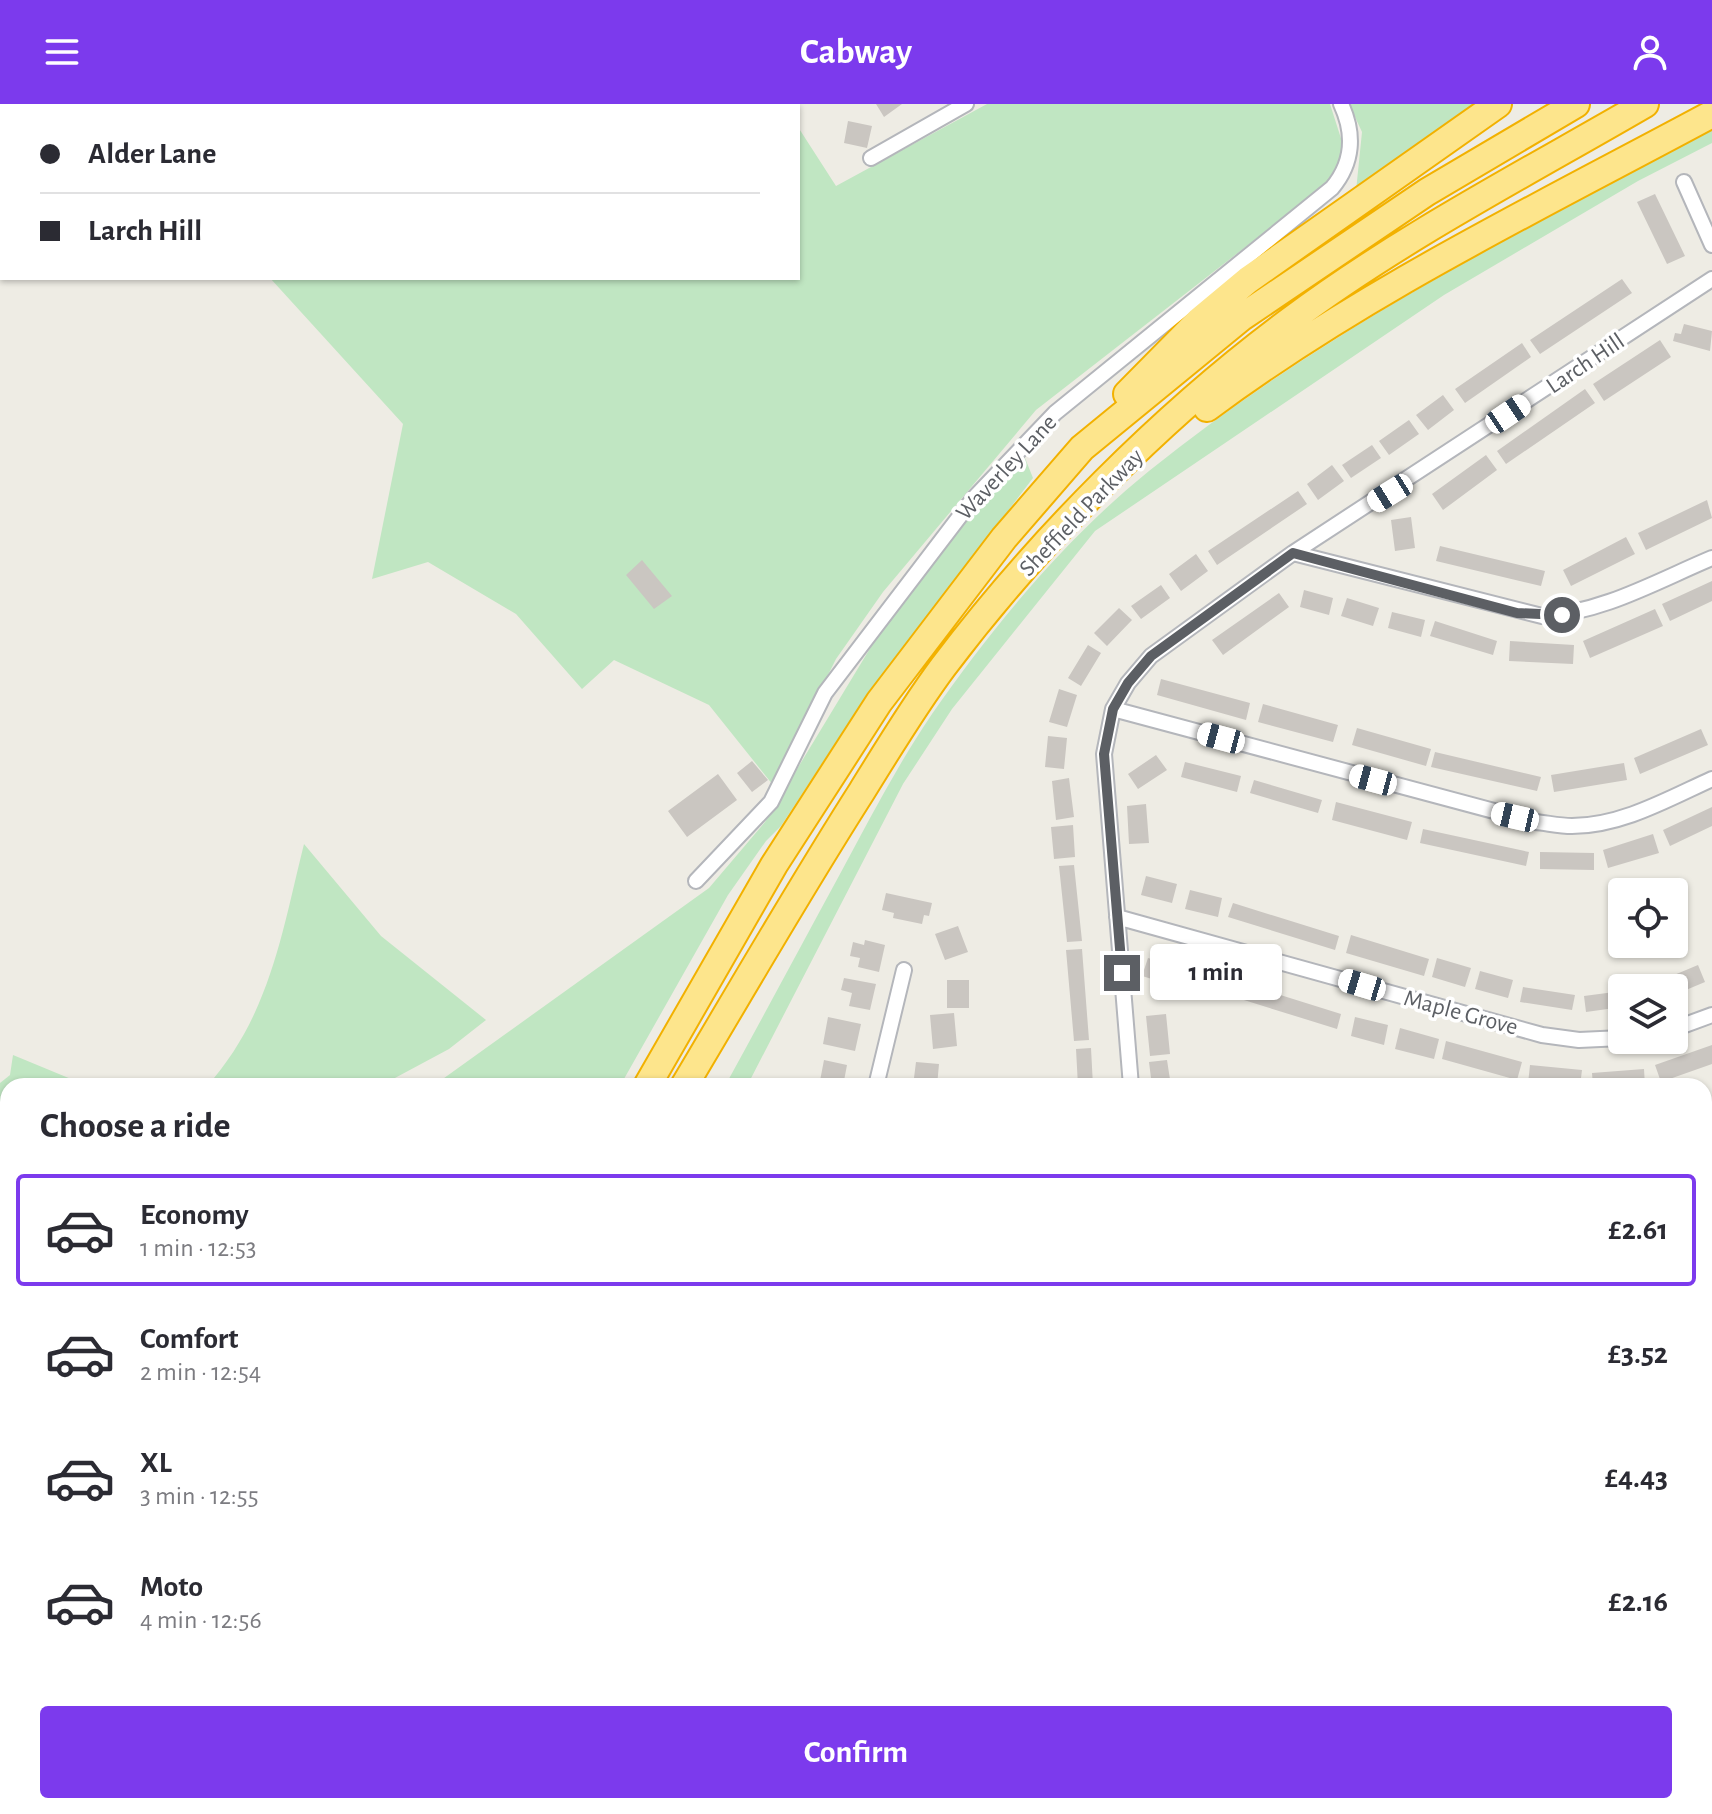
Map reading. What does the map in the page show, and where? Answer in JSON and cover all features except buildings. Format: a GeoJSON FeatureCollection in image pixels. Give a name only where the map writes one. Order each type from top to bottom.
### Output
{"type":"FeatureCollection","features":[{"type":"Feature","properties":{"kind":"highway"},"geometry":{"type":"LineString","coordinates":[[1082,448],[1138,381],[1248,280],[1498,104]]}},
{"type":"Feature","properties":{"kind":"highway","name":"Sheffield Parkway"},"geometry":{"type":"LineString","coordinates":[[652,1078],[774,865],[879,702],[1004,538],[1082,448],[1242,317],[1427,192],[1576,104]]}},
{"type":"Feature","properties":{"kind":"highway","name":"Sheffield Parkway"},"geometry":{"type":"LineString","coordinates":[[689,1078],[819,859],[942,669],[997,599],[1111,479],[1196,396],[1293,318],[1453,215],[1645,104]]}},
{"type":"Feature","properties":{"kind":"highway"},"geometry":{"type":"LineString","coordinates":[[1111,479],[1243,382],[1396,286],[1712,114]]}},
{"type":"Feature","properties":{"kind":"street"},"geometry":{"type":"LineString","coordinates":[[871,158],[966,104]]}},
{"type":"Feature","properties":{"kind":"street","name":"Waverley Lane"},"geometry":{"type":"LineString","coordinates":[[696,881],[771,802],[825,693],[973,499],[1055,413],[1332,188],[1344,174],[1351,153],[1341,104]]}},
{"type":"Feature","properties":{"kind":"street"},"geometry":{"type":"LineString","coordinates":[[1684,182],[1712,245]]}},
{"type":"Feature","properties":{"kind":"street","name":"Larch Hill"},"geometry":{"type":"LineString","coordinates":[[1130,1078],[1104,754],[1113,709],[1128,683],[1151,656],[1293,553],[1712,279]]}},
{"type":"Feature","properties":{"kind":"street"},"geometry":{"type":"LineString","coordinates":[[1293,553],[1542,616],[1596,607],[1712,558]]}},
{"type":"Feature","properties":{"kind":"street"},"geometry":{"type":"LineString","coordinates":[[1113,709],[1535,822],[1572,826],[1608,821],[1712,779]]}},
{"type":"Feature","properties":{"kind":"street","name":"Maple Grove"},"geometry":{"type":"LineString","coordinates":[[1117,917],[1542,1035],[1579,1040],[1608,1039]]}},
{"type":"Feature","properties":{"kind":"street"},"geometry":{"type":"LineString","coordinates":[[878,1078],[904,970]]}},
{"type":"Feature","properties":{"kind":"street"},"geometry":{"type":"LineString","coordinates":[[1688,1024],[1712,1015]]}},
{"type":"Feature","properties":{"kind":"green space"},"geometry":{"type":"Polygon","coordinates":[[[987,104],[1330,104],[1345,151],[1329,182],[1036,410],[883,592],[836,659],[773,785],[709,705],[614,660],[582,689],[516,614],[428,562],[372,579],[403,424],[272,280],[800,280],[800,130],[836,186],[987,104]]]}},
{"type":"Feature","properties":{"kind":"green space"},"geometry":{"type":"Polygon","coordinates":[[[1349,104],[1486,104],[1356,191],[1362,132],[1349,104]]]}},
{"type":"Feature","properties":{"kind":"green space"},"geometry":{"type":"Polygon","coordinates":[[[1712,128],[1712,143],[1638,181],[1444,295],[1095,531],[952,709],[903,784],[751,1078],[729,1078],[919,733],[1006,616],[1060,554],[1118,497],[1214,421],[1352,329],[1495,245],[1712,128]]]}},
{"type":"Feature","properties":{"kind":"green space"},"geometry":{"type":"Polygon","coordinates":[[[1025,458],[1033,478],[865,698],[781,826],[766,841],[728,895],[625,1078],[444,1078],[709,888],[765,822],[883,627],[956,533],[1025,458]]]}},
{"type":"Feature","properties":{"kind":"green space"},"geometry":{"type":"Polygon","coordinates":[[[304,844],[381,936],[486,1020],[449,1049],[395,1078],[213,1078],[246,1031],[260,1002],[280,941],[304,844]]]}},
{"type":"Feature","properties":{"kind":"green space"},"geometry":{"type":"Polygon","coordinates":[[[13,1055],[69,1078],[6,1078],[10,1075],[13,1055]]]}},
{"type":"Feature","properties":{"kind":"route"},"geometry":{"type":"LineString","coordinates":[[1122,973],[1104,754],[1106,732],[1113,709],[1128,683],[1151,656],[1293,553],[1517,613],[1562,615]]}}]}
